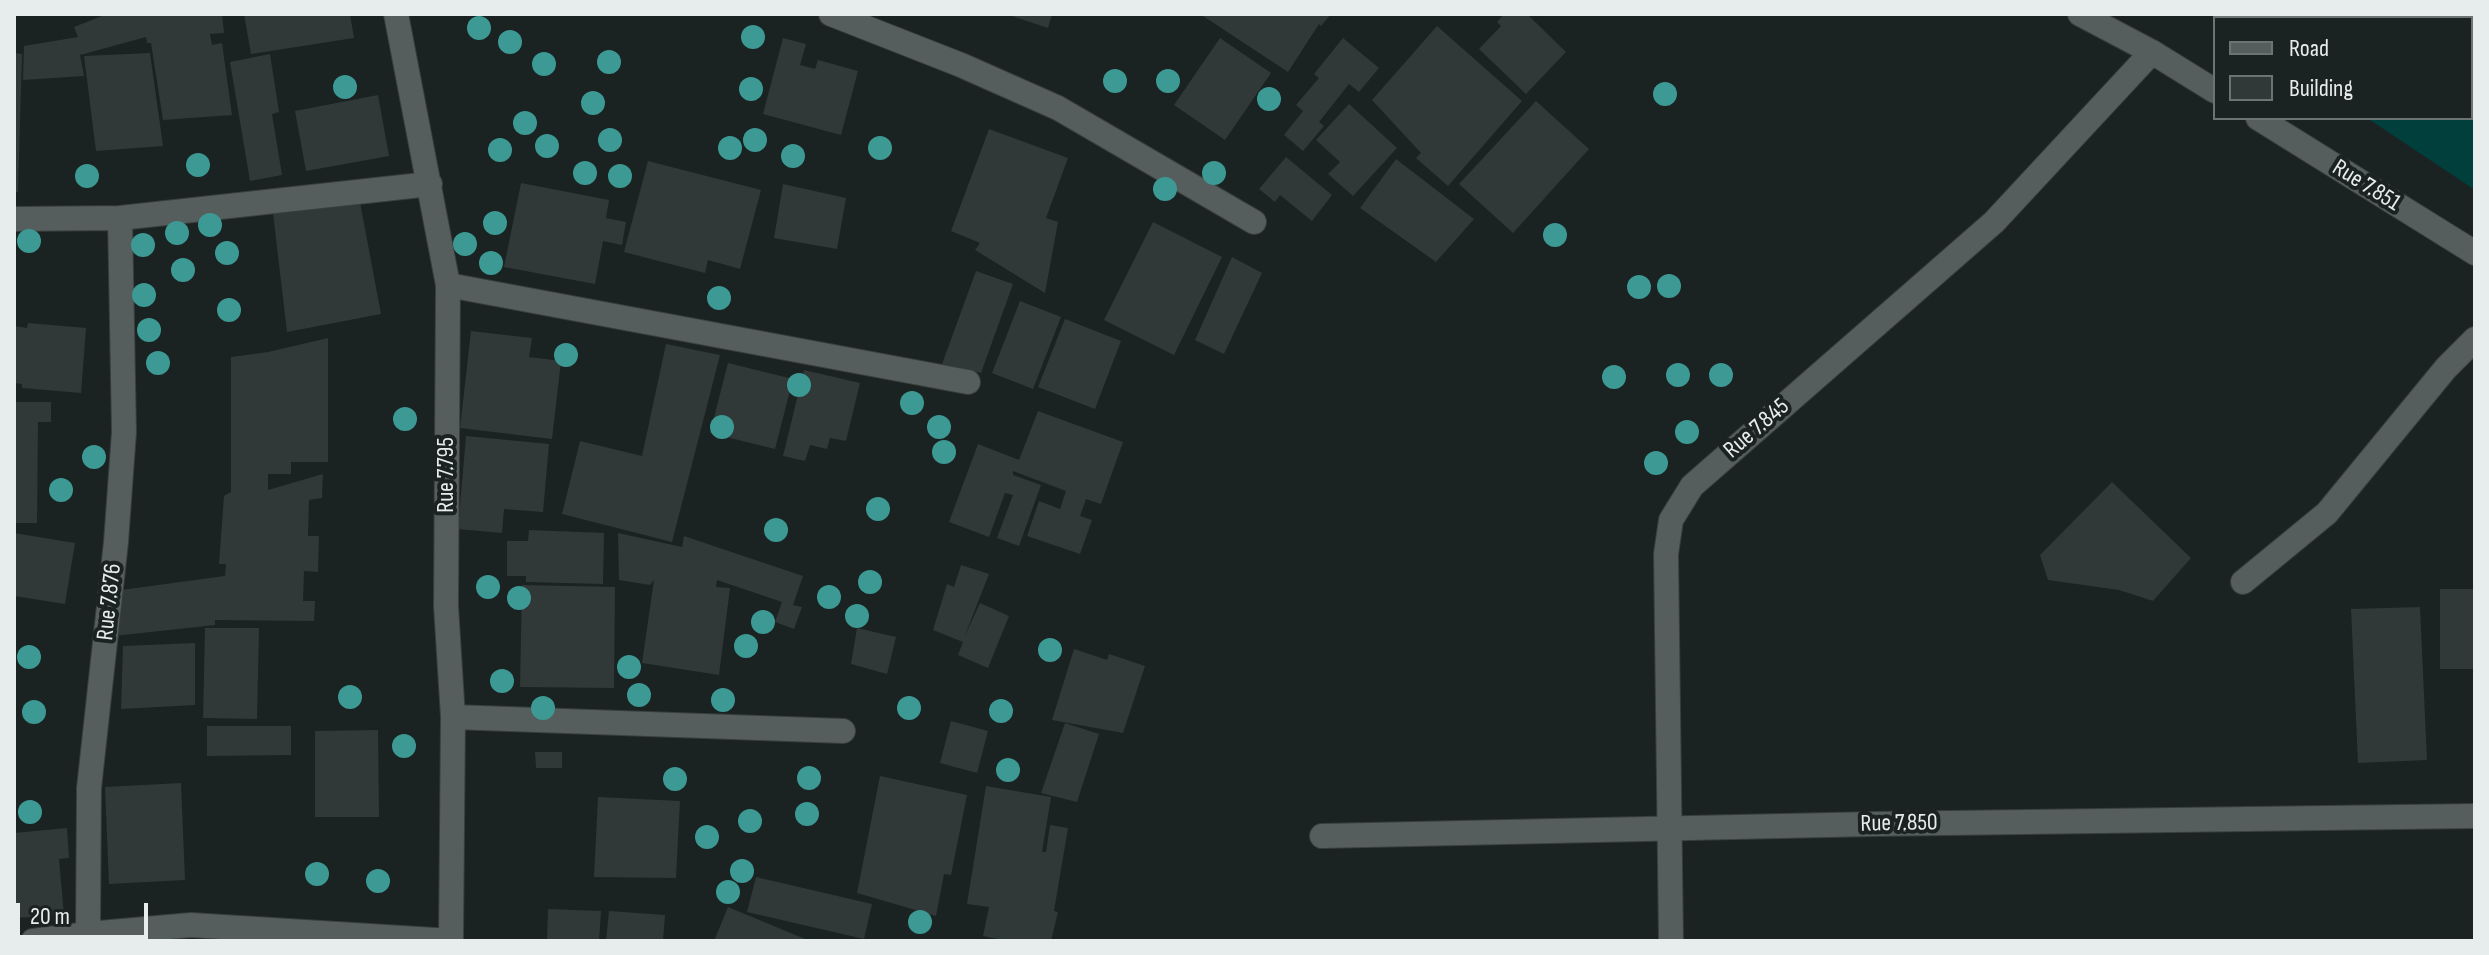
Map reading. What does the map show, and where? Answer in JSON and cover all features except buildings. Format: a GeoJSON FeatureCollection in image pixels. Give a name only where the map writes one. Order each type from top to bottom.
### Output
{"type":"FeatureCollection","features":[{"type":"Feature","properties":{"kind":"street","name":"Rue 7.795"},"geometry":{"type":"LineString","coordinates":[[396,14],[448,285],[446,606],[453,717],[451,941]]}},
{"type":"Feature","properties":{"kind":"street"},"geometry":{"type":"LineString","coordinates":[[831,14],[961,65],[1058,108],[1254,222]]}},
{"type":"Feature","properties":{"kind":"street"},"geometry":{"type":"LineString","coordinates":[[2080,14],[2152,52],[2213,90]]}},
{"type":"Feature","properties":{"kind":"street","name":"Rue 7.845"},"geometry":{"type":"LineString","coordinates":[[1671,941],[1666,554],[1671,520],[1692,486],[1994,222],[2152,52]]}},
{"type":"Feature","properties":{"kind":"street","name":"Rue 7.851"},"geometry":{"type":"LineString","coordinates":[[2261,120],[2475,253]]}},
{"type":"Feature","properties":{"kind":"street"},"geometry":{"type":"LineString","coordinates":[[14,219],[120,218],[430,184]]}},
{"type":"Feature","properties":{"kind":"street","name":"Rue 7.876"},"geometry":{"type":"LineString","coordinates":[[88,934],[89,788],[116,542],[124,432],[120,218]]}},
{"type":"Feature","properties":{"kind":"street"},"geometry":{"type":"LineString","coordinates":[[448,285],[968,382]]}},
{"type":"Feature","properties":{"kind":"street"},"geometry":{"type":"LineString","coordinates":[[2243,582],[2327,513],[2446,368],[2475,339]]}},
{"type":"Feature","properties":{"kind":"street"},"geometry":{"type":"LineString","coordinates":[[453,717],[843,731]]}},
{"type":"Feature","properties":{"kind":"street","name":"Rue 7.850"},"geometry":{"type":"LineString","coordinates":[[1322,836],[1874,824],[2475,816]]}},
{"type":"Feature","properties":{"kind":"street"},"geometry":{"type":"LineString","coordinates":[[33,941],[191,925],[451,941]]}},
{"type":"Feature","properties":{"kind":"shaded area"},"geometry":{"type":"Polygon","coordinates":[[[2210,14],[2475,14],[2475,190],[2370,120],[2473,120],[2473,16],[2210,14]]]}}]}
